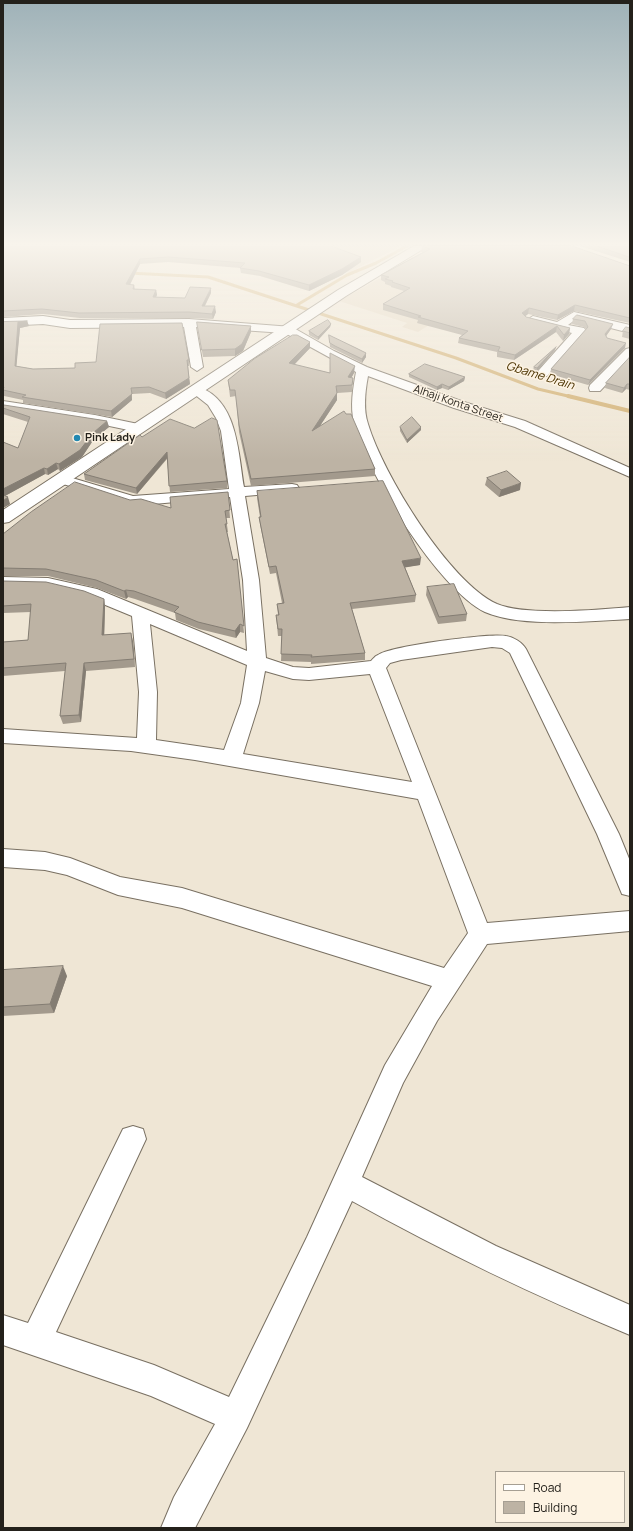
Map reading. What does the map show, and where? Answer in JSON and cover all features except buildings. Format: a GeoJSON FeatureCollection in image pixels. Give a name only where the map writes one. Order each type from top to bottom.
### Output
{"type":"FeatureCollection","features":[{"type":"Feature","properties":{"kind":"main road"},"geometry":{"type":"LineString","coordinates":[[3,518],[307,317]]}},
{"type":"Feature","properties":{"kind":"street"},"geometry":{"type":"LineString","coordinates":[[559,326],[571,317]]}},
{"type":"Feature","properties":{"kind":"street"},"geometry":{"type":"LineString","coordinates":[[579,317],[625,338],[595,388]]}},
{"type":"Feature","properties":{"kind":"street"},"geometry":{"type":"LineString","coordinates":[[529,319],[580,331],[543,373]]}},
{"type":"Feature","properties":{"kind":"street"},"geometry":{"type":"LineString","coordinates":[[3,322],[43,320],[74,324],[189,323],[288,330]]}},
{"type":"Feature","properties":{"kind":"street"},"geometry":{"type":"LineString","coordinates":[[189,323],[197,367]]}},
{"type":"Feature","properties":{"kind":"street","name":"Alhaji Konta Street"},"geometry":{"type":"LineString","coordinates":[[288,330],[330,354],[363,370],[459,405],[520,424],[630,474]]}},
{"type":"Feature","properties":{"kind":"street"},"geometry":{"type":"LineString","coordinates":[[363,370],[357,398],[360,423],[381,482],[403,508],[438,561],[466,591],[490,607],[515,614],[539,615],[630,613]]}},
{"type":"Feature","properties":{"kind":"street"},"geometry":{"type":"LineString","coordinates":[[195,390],[207,396],[217,405],[225,421],[252,586],[257,662],[250,703],[231,759]]}},
{"type":"Feature","properties":{"kind":"street"},"geometry":{"type":"LineString","coordinates":[[3,405],[94,419],[138,428]]}},
{"type":"Feature","properties":{"kind":"street"},"geometry":{"type":"LineString","coordinates":[[62,479],[132,501],[306,487]]}},
{"type":"Feature","properties":{"kind":"street"},"geometry":{"type":"LineString","coordinates":[[4,588],[48,583],[91,593],[257,662],[278,669],[309,674],[366,667],[375,668],[380,673],[480,934]]}},
{"type":"Feature","properties":{"kind":"street"},"geometry":{"type":"LineString","coordinates":[[140,613],[148,692],[146,746]]}},
{"type":"Feature","properties":{"kind":"street"},"geometry":{"type":"LineString","coordinates":[[375,668],[384,659],[399,654],[492,641],[506,642],[517,649],[608,834],[630,887]]}},
{"type":"Feature","properties":{"kind":"street"},"geometry":{"type":"LineString","coordinates":[[3,736],[146,746],[425,792]]}},
{"type":"Feature","properties":{"kind":"street"},"geometry":{"type":"LineString","coordinates":[[3,858],[45,861],[70,868],[118,886],[182,898],[449,980]]}},
{"type":"Feature","properties":{"kind":"street"},"geometry":{"type":"LineString","coordinates":[[480,934],[630,921]]}},
{"type":"Feature","properties":{"kind":"street"},"geometry":{"type":"LineString","coordinates":[[178,1528],[186,1509],[236,1417],[317,1247],[394,1074],[428,1013],[480,934]]}},
{"type":"Feature","properties":{"kind":"street"},"geometry":{"type":"LineString","coordinates":[[36,1341],[133,1139]]}},
{"type":"Feature","properties":{"kind":"street"},"geometry":{"type":"LineString","coordinates":[[346,1183],[425,1228],[504,1265],[630,1320]]}},
{"type":"Feature","properties":{"kind":"street"},"geometry":{"type":"LineString","coordinates":[[3,1330],[154,1381],[236,1417]]}},
{"type":"Feature","properties":{"kind":"shaded area"},"geometry":{"type":"Polygon","coordinates":[[[390,317],[441,317],[418,332],[402,327],[407,323],[390,317]]]}},
{"type":"Feature","properties":{"kind":"waterway","name":"Gbame Drain"},"geometry":{"type":"LineString","coordinates":[[332,317],[456,358],[538,389],[572,397]]}},
{"type":"Feature","properties":{"kind":"waterway","name":"Gbame Drain"},"geometry":{"type":"LineString","coordinates":[[568,396],[630,411]]}},
{"type":"Feature","properties":{"kind":"place","name":"Pink Lady"},"geometry":{"type":"Point","coordinates":[77,438]}}]}
